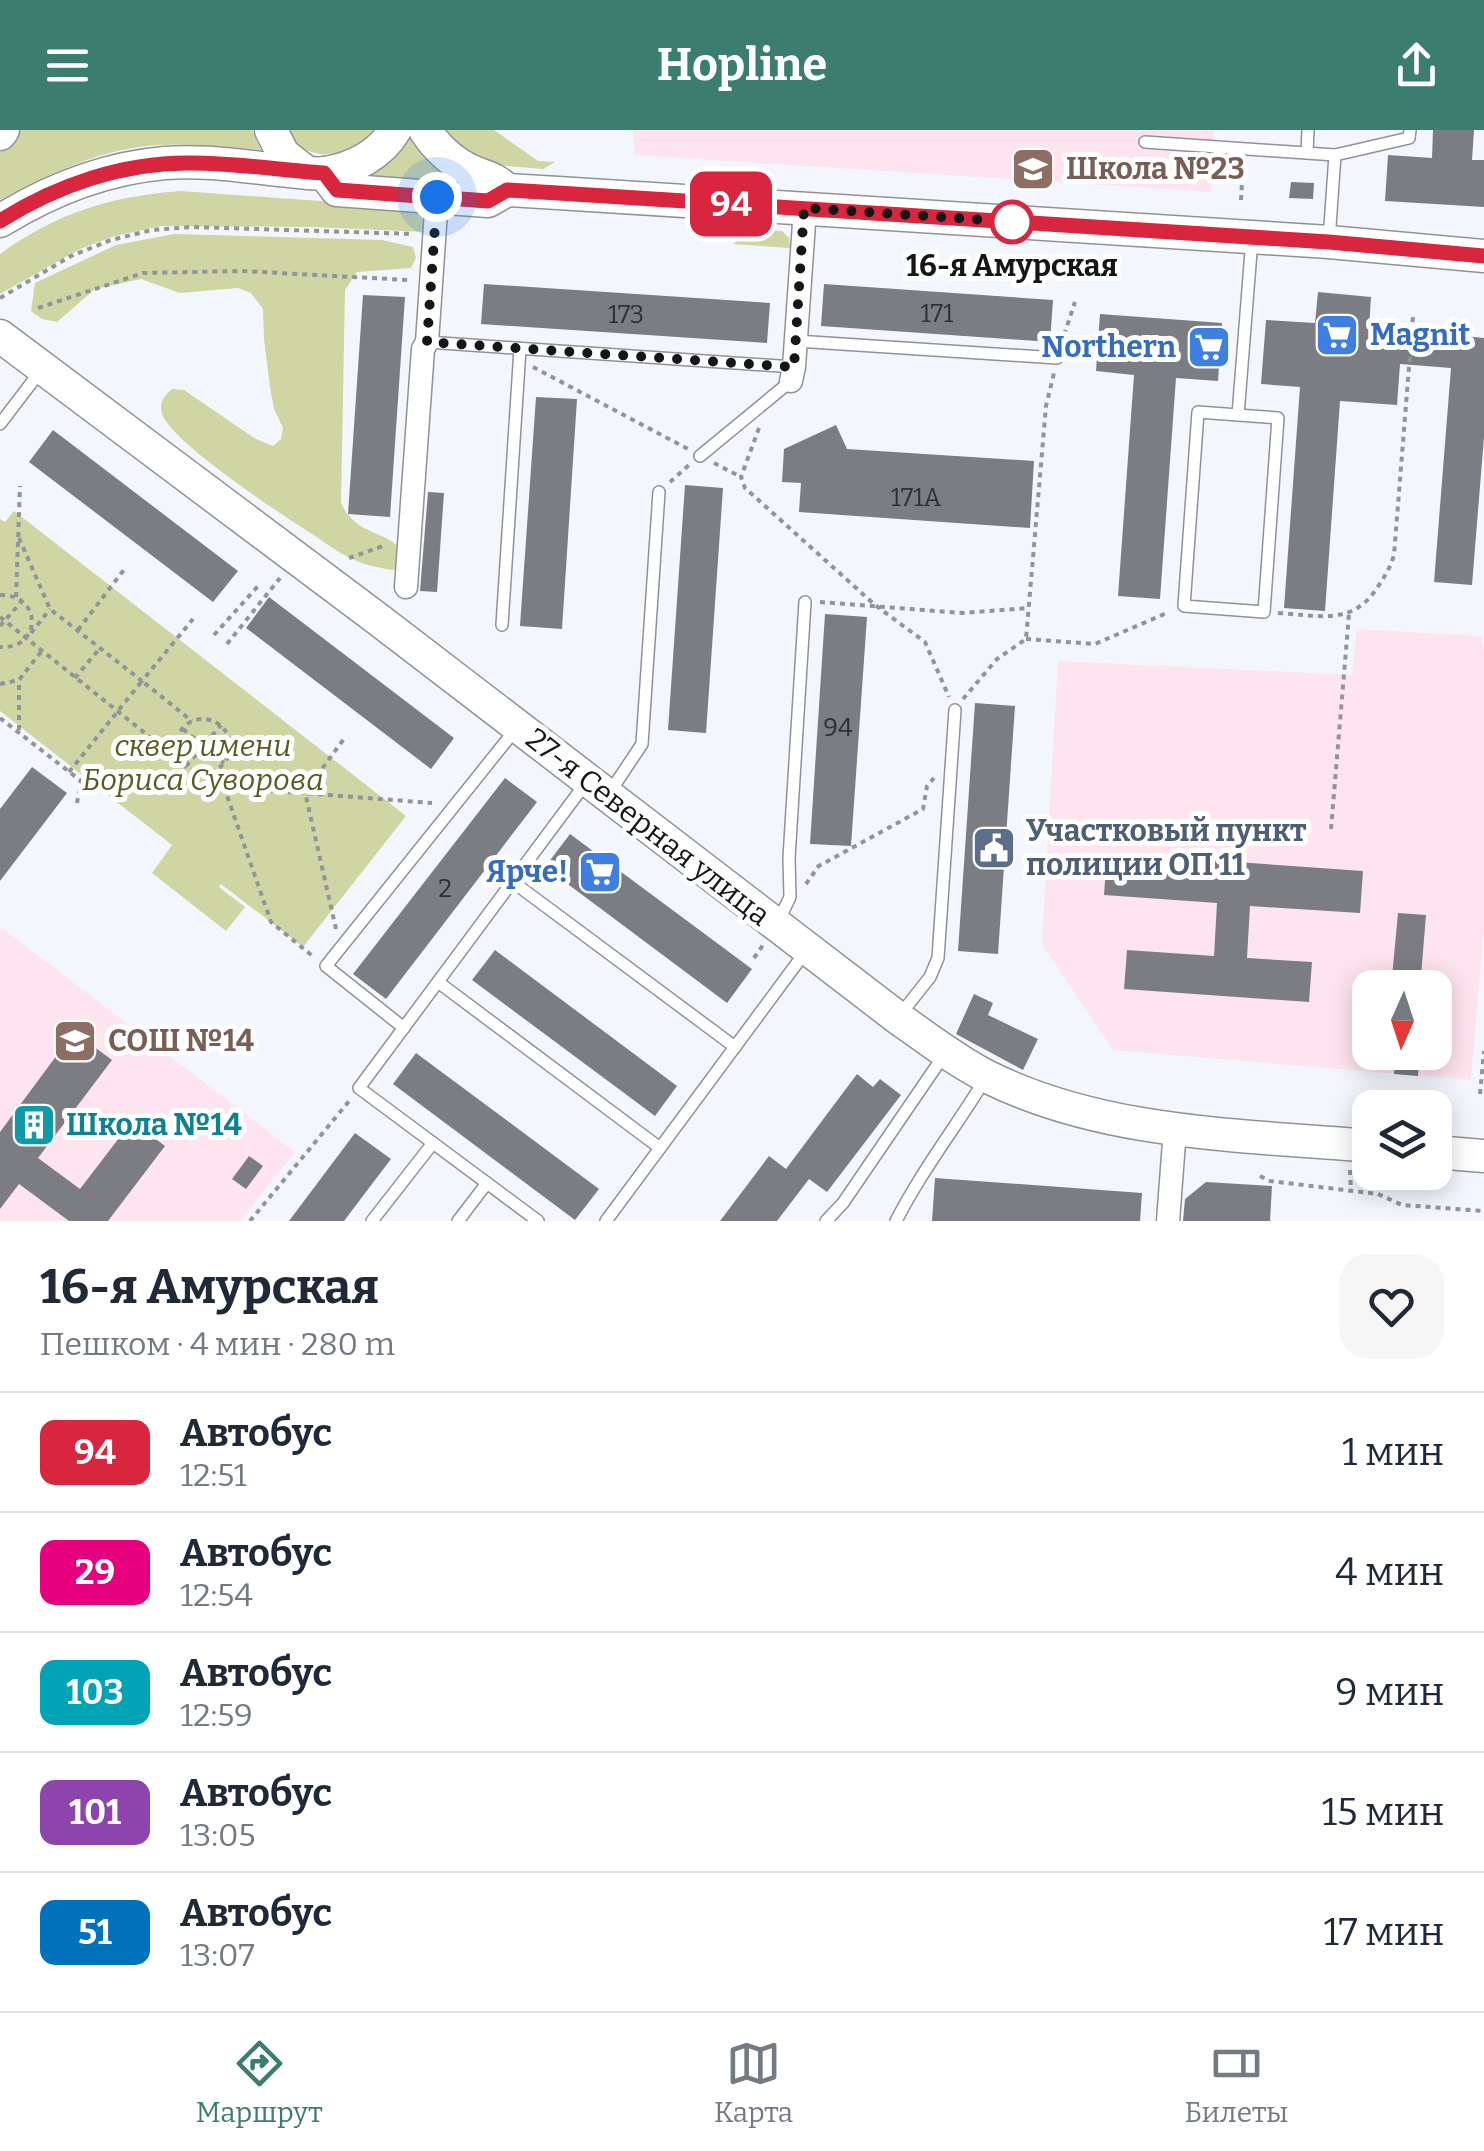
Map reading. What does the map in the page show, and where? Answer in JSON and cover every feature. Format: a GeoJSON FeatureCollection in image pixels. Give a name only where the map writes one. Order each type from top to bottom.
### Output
{"type":"FeatureCollection","features":[{"type":"Feature","properties":{"kind":"main road"},"geometry":{"type":"LineString","coordinates":[[271,130],[283,154],[337,190],[488,201],[507,190],[1329,242],[1484,256]]}},
{"type":"Feature","properties":{"kind":"main road"},"geometry":{"type":"LineString","coordinates":[[0,221],[22,207],[94,176],[135,167],[191,162],[315,173],[370,156],[395,130]]}},
{"type":"Feature","properties":{"kind":"main road"},"geometry":{"type":"LineString","coordinates":[[425,130],[450,158],[494,179],[507,190]]}},
{"type":"Feature","properties":{"kind":"main road","name":"27-я Северная улица"},"geometry":{"type":"LineString","coordinates":[[0,336],[379,620],[898,1018],[987,1076],[1048,1102],[1109,1118],[1174,1129],[1352,1144]]}},
{"type":"Feature","properties":{"kind":"main road"},"geometry":{"type":"LineString","coordinates":[[1452,1153],[1484,1156]]}},
{"type":"Feature","properties":{"kind":"street"},"geometry":{"type":"LineString","coordinates":[[406,587],[437,197]]}},
{"type":"Feature","properties":{"kind":"street"},"geometry":{"type":"LineString","coordinates":[[792,374],[804,208]]}},
{"type":"Feature","properties":{"kind":"street"},"geometry":{"type":"LineString","coordinates":[[1168,1221],[1174,1129]]}},
{"type":"Feature","properties":{"kind":"lane"},"geometry":{"type":"LineString","coordinates":[[1307,152],[1308,130]]}},
{"type":"Feature","properties":{"kind":"lane"},"geometry":{"type":"LineString","coordinates":[[1145,142],[1335,155],[1410,138],[1410,130]]}},
{"type":"Feature","properties":{"kind":"lane"},"geometry":{"type":"LineString","coordinates":[[1329,242],[1335,155]]}},
{"type":"Feature","properties":{"kind":"lane"},"geometry":{"type":"LineString","coordinates":[[1238,414],[1252,237]]}},
{"type":"Feature","properties":{"kind":"lane"},"geometry":{"type":"LineString","coordinates":[[796,341],[1057,358]]}},
{"type":"Feature","properties":{"kind":"lane"},"geometry":{"type":"LineString","coordinates":[[427,342],[519,354],[792,374]]}},
{"type":"Feature","properties":{"kind":"lane"},"geometry":{"type":"LineString","coordinates":[[502,625],[519,354]]}},
{"type":"Feature","properties":{"kind":"lane"},"geometry":{"type":"LineString","coordinates":[[0,424],[42,369]]}},
{"type":"Feature","properties":{"kind":"lane"},"geometry":{"type":"LineString","coordinates":[[700,456],[792,374]]}},
{"type":"Feature","properties":{"kind":"lane"},"geometry":{"type":"LineString","coordinates":[[1198,412],[1238,414],[1278,418],[1264,612],[1184,606],[1198,412]]}},
{"type":"Feature","properties":{"kind":"lane"},"geometry":{"type":"LineString","coordinates":[[538,1221],[359,1088],[513,882],[642,744],[659,492]]}},
{"type":"Feature","properties":{"kind":"lane"},"geometry":{"type":"LineString","coordinates":[[776,926],[790,897],[805,602]]}},
{"type":"Feature","properties":{"kind":"lane"},"geometry":{"type":"LineString","coordinates":[[898,1018],[930,978],[938,958],[954,710]]}},
{"type":"Feature","properties":{"kind":"lane"},"geometry":{"type":"LineString","coordinates":[[404,1028],[326,966],[518,727]]}},
{"type":"Feature","properties":{"kind":"lane"},"geometry":{"type":"LineString","coordinates":[[513,882],[735,1047]]}},
{"type":"Feature","properties":{"kind":"lane"},"geometry":{"type":"LineString","coordinates":[[606,1221],[808,949]]}},
{"type":"Feature","properties":{"kind":"lane"},"geometry":{"type":"LineString","coordinates":[[438,982],[660,1148]]}},
{"type":"Feature","properties":{"kind":"lane"},"geometry":{"type":"LineString","coordinates":[[826,1221],[946,1051]]}},
{"type":"Feature","properties":{"kind":"lane"},"geometry":{"type":"LineString","coordinates":[[896,1221],[914,1186],[987,1076]]}},
{"type":"Feature","properties":{"kind":"lane"},"geometry":{"type":"LineString","coordinates":[[372,1221],[433,1143]]}},
{"type":"Feature","properties":{"kind":"lane"},"geometry":{"type":"LineString","coordinates":[[458,1221],[487,1183]]}},
{"type":"Feature","properties":{"kind":"path"},"geometry":{"type":"LineString","coordinates":[[0,298],[71,256],[111,240],[152,230],[192,227],[434,234]]}},
{"type":"Feature","properties":{"kind":"path"},"geometry":{"type":"LineString","coordinates":[[38,308],[143,273],[243,271],[431,281]]}},
{"type":"Feature","properties":{"kind":"path"},"geometry":{"type":"LineString","coordinates":[[1026,640],[1046,406],[1075,302]]}},
{"type":"Feature","properties":{"kind":"path"},"geometry":{"type":"LineString","coordinates":[[1264,612],[1350,614],[1368,600],[1386,574],[1394,556],[1412,317]]}},
{"type":"Feature","properties":{"kind":"path"},"geometry":{"type":"LineString","coordinates":[[519,354],[741,476],[746,488],[875,605],[925,642],[954,710],[997,659],[1026,640],[1096,644],[1184,606]]}},
{"type":"Feature","properties":{"kind":"path"},"geometry":{"type":"LineString","coordinates":[[741,476],[762,420]]}},
{"type":"Feature","properties":{"kind":"path"},"geometry":{"type":"LineString","coordinates":[[659,492],[700,456]]}},
{"type":"Feature","properties":{"kind":"path"},"geometry":{"type":"LineString","coordinates":[[20,486],[19,599],[2,622],[212,786]]}},
{"type":"Feature","properties":{"kind":"path"},"geometry":{"type":"LineString","coordinates":[[349,558],[409,537]]}},
{"type":"Feature","properties":{"kind":"path"},"geometry":{"type":"LineString","coordinates":[[18,538],[50,609],[191,720],[207,719],[221,725],[230,742],[224,763],[210,772],[187,767],[176,746],[183,729]]}},
{"type":"Feature","properties":{"kind":"path"},"geometry":{"type":"LineString","coordinates":[[78,630],[126,567]]}},
{"type":"Feature","properties":{"kind":"path"},"geometry":{"type":"LineString","coordinates":[[227,644],[278,580]]}},
{"type":"Feature","properties":{"kind":"path"},"geometry":{"type":"LineString","coordinates":[[214,635],[259,585]]}},
{"type":"Feature","properties":{"kind":"path"},"geometry":{"type":"LineString","coordinates":[[0,596],[19,599],[29,608],[31,629],[26,638]]}},
{"type":"Feature","properties":{"kind":"path"},"geometry":{"type":"LineString","coordinates":[[805,602],[962,613],[1029,608]]}},
{"type":"Feature","properties":{"kind":"path"},"geometry":{"type":"LineString","coordinates":[[0,648],[18,645],[50,609]]}},
{"type":"Feature","properties":{"kind":"path"},"geometry":{"type":"LineString","coordinates":[[1331,829],[1350,614]]}},
{"type":"Feature","properties":{"kind":"path"},"geometry":{"type":"LineString","coordinates":[[69,772],[193,618]]}},
{"type":"Feature","properties":{"kind":"path"},"geometry":{"type":"LineString","coordinates":[[76,678],[100,648]]}},
{"type":"Feature","properties":{"kind":"path"},"geometry":{"type":"LineString","coordinates":[[18,732],[19,680],[42,650]]}},
{"type":"Feature","properties":{"kind":"path"},"geometry":{"type":"LineString","coordinates":[[0,684],[19,680]]}},
{"type":"Feature","properties":{"kind":"path"},"geometry":{"type":"LineString","coordinates":[[0,718],[81,781],[212,786],[432,803]]}},
{"type":"Feature","properties":{"kind":"path"},"geometry":{"type":"LineString","coordinates":[[166,750],[191,720]]}},
{"type":"Feature","properties":{"kind":"path"},"geometry":{"type":"LineString","coordinates":[[187,767],[221,725]]}},
{"type":"Feature","properties":{"kind":"path"},"geometry":{"type":"LineString","coordinates":[[183,729],[224,763]]}},
{"type":"Feature","properties":{"kind":"path"},"geometry":{"type":"LineString","coordinates":[[340,948],[305,792],[346,736]]}},
{"type":"Feature","properties":{"kind":"path"},"geometry":{"type":"LineString","coordinates":[[818,867],[923,809],[927,786],[951,760]]}},
{"type":"Feature","properties":{"kind":"path"},"geometry":{"type":"LineString","coordinates":[[77,803],[81,781]]}},
{"type":"Feature","properties":{"kind":"path"},"geometry":{"type":"LineString","coordinates":[[224,787],[271,922],[326,966]]}},
{"type":"Feature","properties":{"kind":"path"},"geometry":{"type":"LineString","coordinates":[[1480,1094],[1484,1051]]}},
{"type":"Feature","properties":{"kind":"path"},"geometry":{"type":"LineString","coordinates":[[250,1221],[359,1088]]}},
{"type":"Feature","properties":{"kind":"path"},"geometry":{"type":"LineString","coordinates":[[1260,1176],[1270,1181],[1378,1194],[1402,1205],[1484,1212]]}},
{"type":"Feature","properties":{"kind":"shaded area","name":"Школа №23"},"geometry":{"type":"Polygon","coordinates":[[[633,130],[1214,130],[1211,192],[635,155],[633,130]]]}},
{"type":"Feature","properties":{"kind":"shaded area"},"geometry":{"type":"Polygon","coordinates":[[[1357,629],[1481,636],[1484,929],[1471,1080],[1113,1050],[1042,944],[1058,661],[1352,675],[1357,629]]]}},
{"type":"Feature","properties":{"kind":"shaded area","name":"СОШ №14"},"geometry":{"type":"Polygon","coordinates":[[[2,928],[295,1152],[240,1221],[0,1221],[2,928]]]}},
{"type":"Feature","properties":{"kind":"green space"},"geometry":{"type":"Polygon","coordinates":[[[19,130],[252,130],[261,150],[172,145],[117,151],[57,172],[0,200],[0,153],[19,130]]]}},
{"type":"Feature","properties":{"kind":"green space"},"geometry":{"type":"Polygon","coordinates":[[[287,130],[383,130],[354,148],[325,154],[300,146],[287,130]]]}},
{"type":"Feature","properties":{"kind":"green space"},"geometry":{"type":"Polygon","coordinates":[[[407,130],[488,189],[356,176],[407,130]]]}},
{"type":"Feature","properties":{"kind":"green space"},"geometry":{"type":"Polygon","coordinates":[[[437,130],[494,130],[538,161],[555,162],[543,169],[496,165],[474,159],[437,130]]]}},
{"type":"Feature","properties":{"kind":"green space"},"geometry":{"type":"Polygon","coordinates":[[[181,191],[403,207],[422,215],[429,232],[162,226],[115,236],[80,249],[0,294],[0,254],[42,228],[108,202],[181,191]]]}},
{"type":"Feature","properties":{"kind":"green space"},"geometry":{"type":"Polygon","coordinates":[[[754,229],[782,231],[789,238],[790,248],[733,244],[754,229]]]}},
{"type":"Feature","properties":{"kind":"green space"},"geometry":{"type":"Polygon","coordinates":[[[174,234],[382,240],[413,247],[416,258],[411,268],[357,272],[345,290],[341,503],[355,522],[405,553],[401,566],[393,570],[376,567],[338,551],[207,460],[163,416],[161,404],[166,395],[172,389],[184,390],[254,438],[273,446],[281,439],[283,428],[270,387],[263,309],[251,293],[238,288],[180,293],[141,279],[95,289],[57,322],[42,319],[31,311],[35,283],[116,245],[174,234]]]}},
{"type":"Feature","properties":{"kind":"green space","name":"сквер имени Бориса Суворова"},"geometry":{"type":"Polygon","coordinates":[[[14,511],[406,816],[303,947],[221,884],[219,887],[245,907],[226,931],[152,873],[172,845],[0,711],[0,519],[5,522],[14,511]]]}},
{"type":"Feature","properties":{"kind":"building"},"geometry":{"type":"Polygon","coordinates":[[[1433,130],[1474,130],[1472,160],[1484,160],[1484,207],[1385,201],[1388,155],[1432,158],[1433,130]]]}},
{"type":"Feature","properties":{"kind":"building"},"geometry":{"type":"Polygon","coordinates":[[[1291,182],[1314,183],[1313,199],[1289,198],[1291,182]]]}},
{"type":"Feature","properties":{"kind":"building"},"geometry":{"type":"Polygon","coordinates":[[[484,284],[770,303],[767,343],[481,324],[484,284]]]}},
{"type":"Feature","properties":{"kind":"building"},"geometry":{"type":"Polygon","coordinates":[[[824,284],[1053,300],[1050,342],[821,326],[824,284]]]}},
{"type":"Feature","properties":{"kind":"building"},"geometry":{"type":"Polygon","coordinates":[[[1318,292],[1371,297],[1369,327],[1402,330],[1402,340],[1453,344],[1454,335],[1484,338],[1484,437],[1472,585],[1434,582],[1451,368],[1400,364],[1397,405],[1340,401],[1325,611],[1284,608],[1300,387],[1261,384],[1266,320],[1315,323],[1318,292]]]}},
{"type":"Feature","properties":{"kind":"building"},"geometry":{"type":"Polygon","coordinates":[[[363,295],[405,297],[390,517],[348,514],[363,295]]]}},
{"type":"Feature","properties":{"kind":"building"},"geometry":{"type":"Polygon","coordinates":[[[1100,314],[1222,323],[1218,381],[1176,378],[1160,599],[1118,596],[1134,375],[1096,371],[1100,314]]]}},
{"type":"Feature","properties":{"kind":"building"},"geometry":{"type":"Polygon","coordinates":[[[536,397],[577,399],[562,629],[520,626],[536,397]]]}},
{"type":"Feature","properties":{"kind":"building"},"geometry":{"type":"Polygon","coordinates":[[[836,425],[847,449],[1034,461],[1030,528],[799,512],[801,483],[782,482],[784,449],[836,425]]]}},
{"type":"Feature","properties":{"kind":"building"},"geometry":{"type":"Polygon","coordinates":[[[53,430],[238,571],[213,602],[29,462],[53,430]]]}},
{"type":"Feature","properties":{"kind":"building"},"geometry":{"type":"Polygon","coordinates":[[[685,485],[723,488],[706,733],[668,730],[685,485]]]}},
{"type":"Feature","properties":{"kind":"building"},"geometry":{"type":"Polygon","coordinates":[[[428,492],[444,493],[437,592],[420,591],[428,492]]]}},
{"type":"Feature","properties":{"kind":"building"},"geometry":{"type":"Polygon","coordinates":[[[269,597],[454,738],[431,769],[246,628],[269,597]]]}},
{"type":"Feature","properties":{"kind":"building"},"geometry":{"type":"Polygon","coordinates":[[[825,614],[867,617],[851,846],[810,844],[825,614]]]}},
{"type":"Feature","properties":{"kind":"building"},"geometry":{"type":"Polygon","coordinates":[[[975,703],[1015,706],[998,954],[958,951],[975,703]]]}},
{"type":"Feature","properties":{"kind":"building"},"geometry":{"type":"Polygon","coordinates":[[[32,767],[67,793],[0,881],[0,809],[32,767]]]}},
{"type":"Feature","properties":{"kind":"building"},"geometry":{"type":"Polygon","coordinates":[[[505,778],[537,802],[386,999],[353,974],[505,778]]]}},
{"type":"Feature","properties":{"kind":"building"},"geometry":{"type":"Polygon","coordinates":[[[570,834],[752,969],[727,1003],[545,867],[570,834]]]}},
{"type":"Feature","properties":{"kind":"building"},"geometry":{"type":"Polygon","coordinates":[[[1107,853],[1363,871],[1360,913],[1250,906],[1247,958],[1312,962],[1309,1002],[1124,989],[1127,950],[1214,956],[1217,903],[1104,895],[1107,853]]]}},
{"type":"Feature","properties":{"kind":"building"},"geometry":{"type":"Polygon","coordinates":[[[1398,913],[1426,915],[1421,970],[1393,970],[1398,913]]]}},
{"type":"Feature","properties":{"kind":"building"},"geometry":{"type":"Polygon","coordinates":[[[495,950],[677,1086],[655,1116],[472,980],[495,950]]]}},
{"type":"Feature","properties":{"kind":"building"},"geometry":{"type":"Polygon","coordinates":[[[974,994],[993,1003],[988,1015],[1038,1039],[1023,1070],[956,1034],[974,994]]]}},
{"type":"Feature","properties":{"kind":"building","name":"Школа №14"},"geometry":{"type":"Polygon","coordinates":[[[74,1032],[112,1060],[38,1158],[80,1189],[132,1121],[165,1146],[108,1221],[69,1221],[19,1184],[0,1209],[0,1132],[74,1032]]]}},
{"type":"Feature","properties":{"kind":"building"},"geometry":{"type":"Polygon","coordinates":[[[416,1053],[599,1189],[575,1220],[393,1084],[416,1053]]]}},
{"type":"Feature","properties":{"kind":"building"},"geometry":{"type":"Polygon","coordinates":[[[1394,1070],[1418,1070],[1418,1076],[1394,1074],[1394,1070]]]}},
{"type":"Feature","properties":{"kind":"building"},"geometry":{"type":"Polygon","coordinates":[[[857,1074],[873,1087],[880,1079],[901,1095],[827,1192],[809,1179],[777,1221],[720,1221],[769,1156],[786,1169],[857,1074]]]}},
{"type":"Feature","properties":{"kind":"building"},"geometry":{"type":"Polygon","coordinates":[[[355,1133],[391,1159],[344,1221],[289,1221],[355,1133]]]}},
{"type":"Feature","properties":{"kind":"building"},"geometry":{"type":"Polygon","coordinates":[[[249,1156],[263,1166],[246,1189],[232,1179],[249,1156]]]}},
{"type":"Feature","properties":{"kind":"building"},"geometry":{"type":"Polygon","coordinates":[[[935,1178],[1142,1193],[1140,1221],[932,1221],[935,1178]]]}},
{"type":"Feature","properties":{"kind":"building"},"geometry":{"type":"Polygon","coordinates":[[[1206,1182],[1272,1186],[1270,1221],[1183,1221],[1185,1199],[1206,1182]]]}},
{"type":"Feature","properties":{"kind":"bus line","name":"94"},"geometry":{"type":"LineString","coordinates":[[0,221],[22,207],[94,176],[135,167],[191,162],[324,173],[337,190],[488,201],[507,190],[1329,242],[1484,256]]}},
{"type":"Feature","properties":{"kind":"place","name":"Школа №23"},"geometry":{"type":"Point","coordinates":[1033,169]}},
{"type":"Feature","properties":{"kind":"place","name":"16-я Амурская"},"geometry":{"type":"Point","coordinates":[1012,222]}},
{"type":"Feature","properties":{"kind":"place","name":"Magnit"},"geometry":{"type":"Point","coordinates":[1337,335]}},
{"type":"Feature","properties":{"kind":"place","name":"Northern"},"geometry":{"type":"Point","coordinates":[1209,347]}},
{"type":"Feature","properties":{"kind":"place","name":"Участковый пункт полиции ОП 11"},"geometry":{"type":"Point","coordinates":[994,848]}},
{"type":"Feature","properties":{"kind":"place","name":"Ярче!"},"geometry":{"type":"Point","coordinates":[600,872]}},
{"type":"Feature","properties":{"kind":"place","name":"СОШ №14"},"geometry":{"type":"Point","coordinates":[75,1041]}},
{"type":"Feature","properties":{"kind":"place","name":"Школа №14"},"geometry":{"type":"Point","coordinates":[34,1125]}},
{"type":"Feature","properties":{"kind":"route"},"geometry":{"type":"LineString","coordinates":[[437,197],[427,342],[794,367],[804,208],[1017,222],[1012,222]]}}]}
